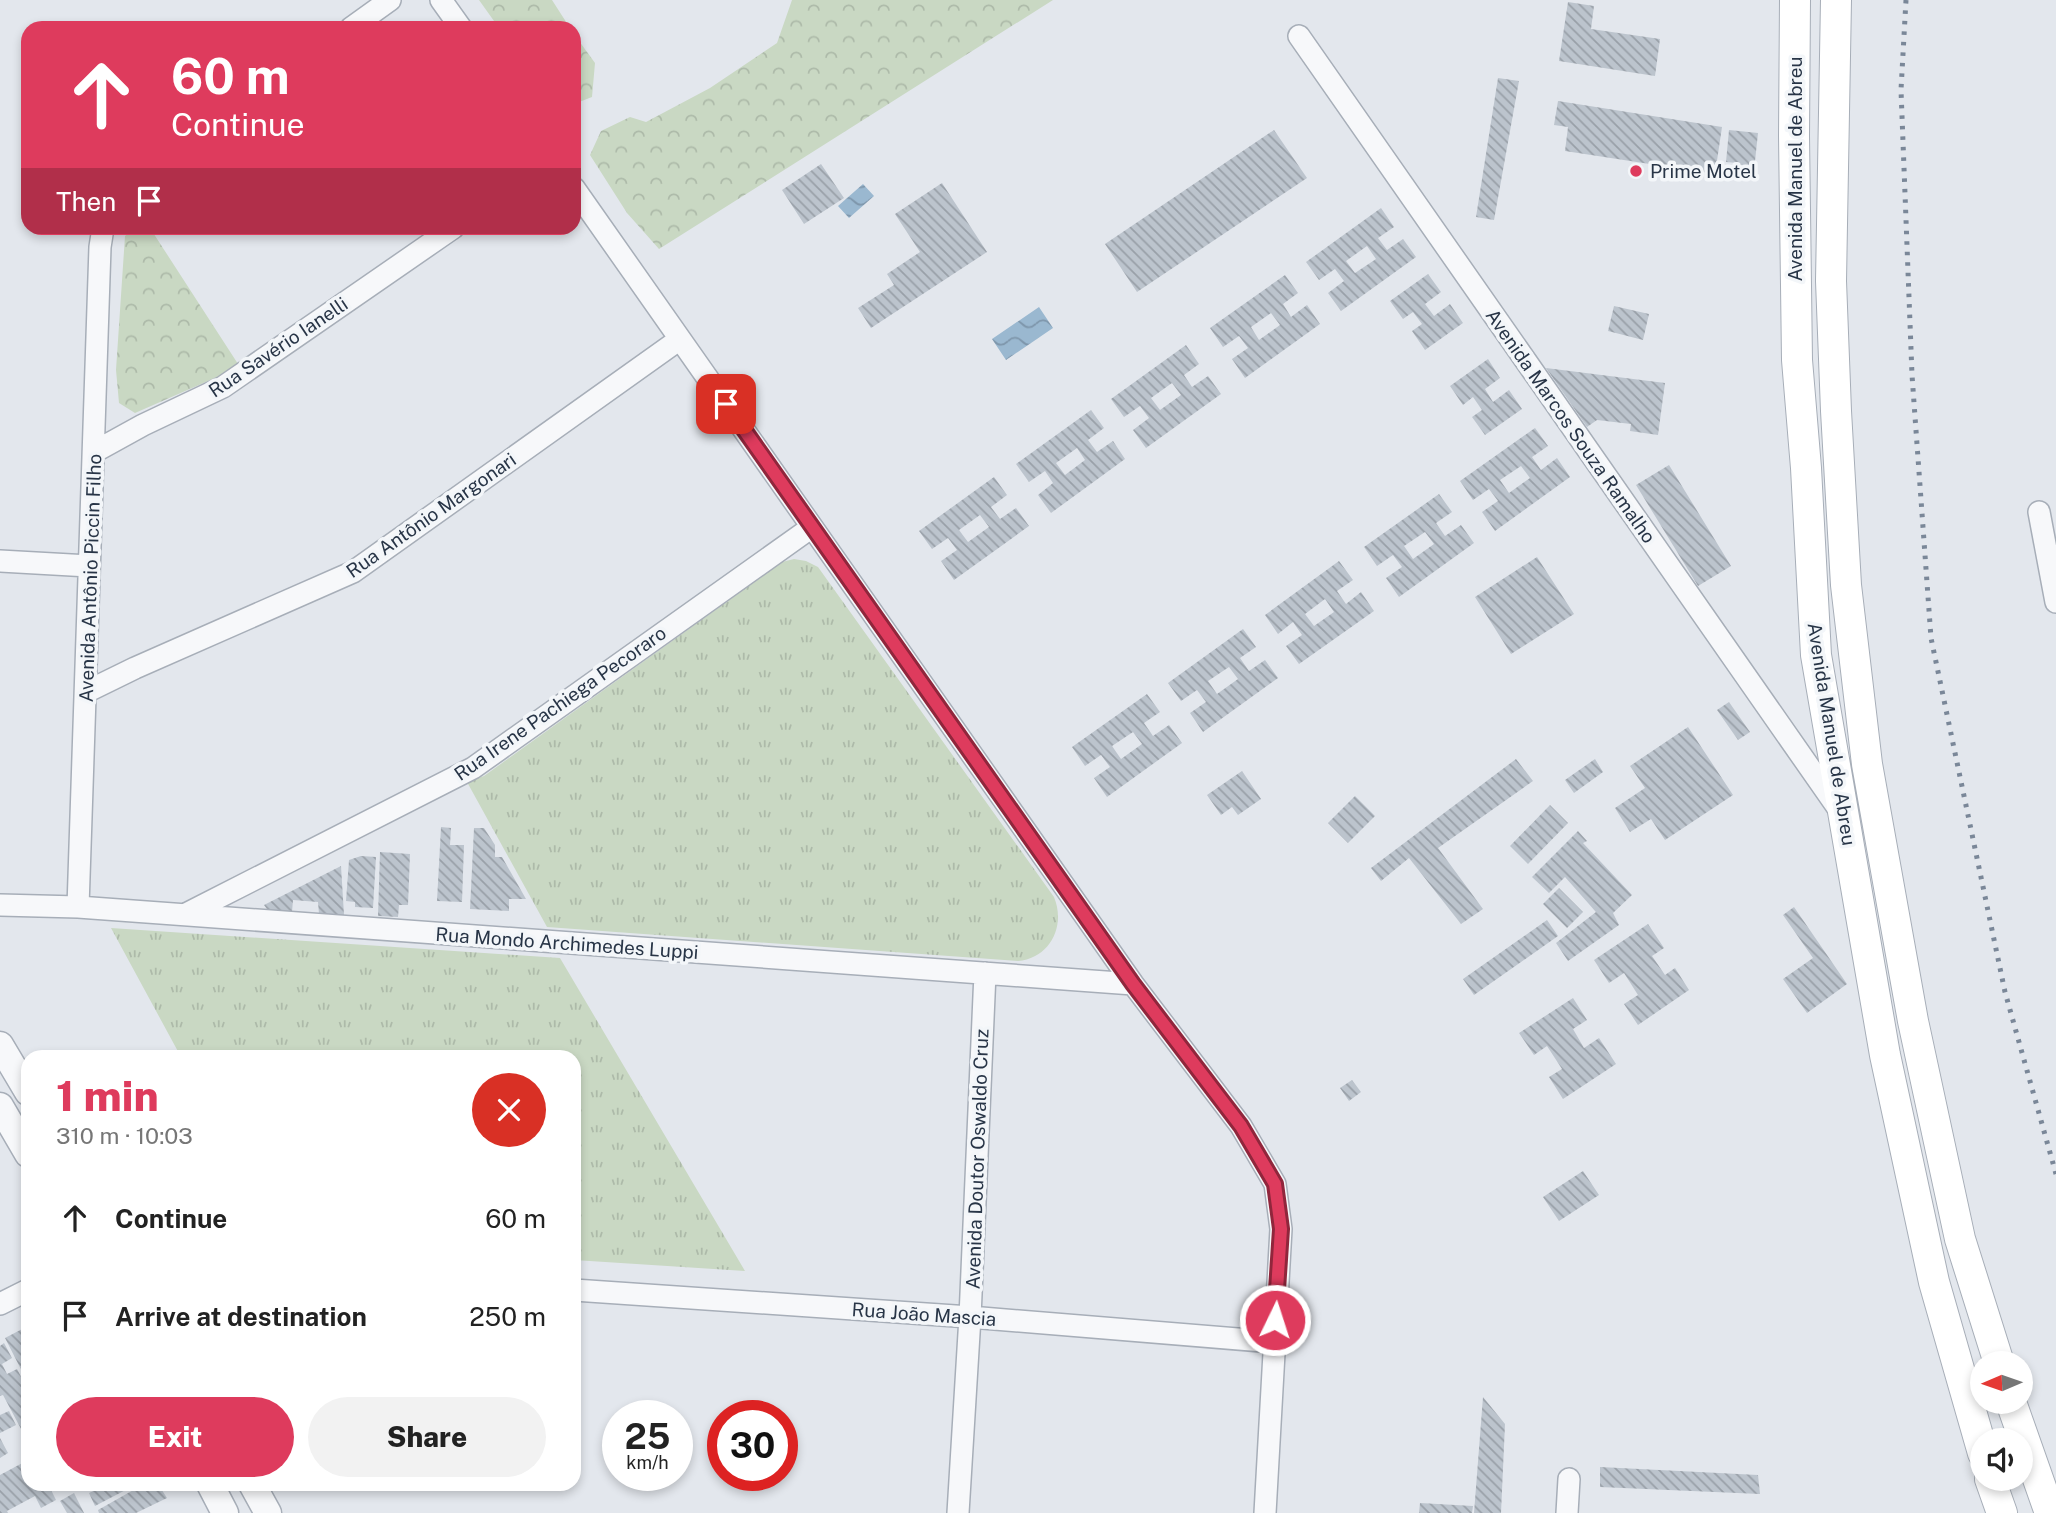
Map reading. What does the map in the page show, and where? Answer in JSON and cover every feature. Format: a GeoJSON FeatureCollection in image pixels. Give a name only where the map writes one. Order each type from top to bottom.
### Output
{"type":"FeatureCollection","features":[{"type":"Feature","properties":{"kind":"main road","name":"Avenida Manuel de Abreu"},"geometry":{"type":"LineString","coordinates":[[1795,0],[1797,360],[1816,655],[1885,1055],[1931,1269],[1976,1428]]}},
{"type":"Feature","properties":{"kind":"main road","name":"Avenida Manuel de Abreu"},"geometry":{"type":"LineString","coordinates":[[1836,0],[1831,281],[1846,585],[1857,682],[1867,765],[1913,1021],[1961,1239],[1995,1351]]}},
{"type":"Feature","properties":{"kind":"main road"},"geometry":{"type":"LineString","coordinates":[[2015,1414],[2050,1513]]}},
{"type":"Feature","properties":{"kind":"main road"},"geometry":{"type":"LineString","coordinates":[[1994,1491],[2002,1513]]}},
{"type":"Feature","properties":{"kind":"street"},"geometry":{"type":"LineString","coordinates":[[361,21],[390,0]]}},
{"type":"Feature","properties":{"kind":"street"},"geometry":{"type":"LineString","coordinates":[[441,0],[456,21]]}},
{"type":"Feature","properties":{"kind":"street","name":"Avenida Marcos Souza Ramalho"},"geometry":{"type":"LineString","coordinates":[[1299,36],[1843,815]]}},
{"type":"Feature","properties":{"kind":"street"},"geometry":{"type":"LineString","coordinates":[[581,198],[1133,984],[1241,1126],[1275,1184],[1281,1229],[1265,1513]]}},
{"type":"Feature","properties":{"kind":"street","name":"Rua Savério Ianelli"},"geometry":{"type":"LineString","coordinates":[[94,452],[223,387],[443,235]]}},
{"type":"Feature","properties":{"kind":"street","name":"Avenida Antônio Piccin Filho"},"geometry":{"type":"LineString","coordinates":[[78,908],[101,237]]}},
{"type":"Feature","properties":{"kind":"street","name":"Rua Antônio Margonari"},"geometry":{"type":"LineString","coordinates":[[86,692],[353,572],[680,339]]}},
{"type":"Feature","properties":{"kind":"street"},"geometry":{"type":"LineString","coordinates":[[2039,512],[2056,602]]}},
{"type":"Feature","properties":{"kind":"street","name":"Rua Irene Pachiega Pecoraro"},"geometry":{"type":"LineString","coordinates":[[184,915],[472,768],[812,527]]}},
{"type":"Feature","properties":{"kind":"street"},"geometry":{"type":"LineString","coordinates":[[0,561],[89,566]]}},
{"type":"Feature","properties":{"kind":"street","name":"Rua Mondo Archimedes Luppi"},"geometry":{"type":"LineString","coordinates":[[0,905],[184,915],[1133,984]]}},
{"type":"Feature","properties":{"kind":"street","name":"Avenida Doutor Oswaldo Cruz"},"geometry":{"type":"LineString","coordinates":[[958,1513],[970,1317],[985,973]]}},
{"type":"Feature","properties":{"kind":"street"},"geometry":{"type":"LineString","coordinates":[[0,1045],[21,1080]]}},
{"type":"Feature","properties":{"kind":"street"},"geometry":{"type":"LineString","coordinates":[[0,1106],[21,1142]]}},
{"type":"Feature","properties":{"kind":"street","name":"Rua João Mascia"},"geometry":{"type":"LineString","coordinates":[[581,1290],[970,1317],[1273,1342]]}},
{"type":"Feature","properties":{"kind":"street"},"geometry":{"type":"LineString","coordinates":[[0,1304],[21,1294]]}},
{"type":"Feature","properties":{"kind":"street"},"geometry":{"type":"LineString","coordinates":[[1567,1513],[1569,1479]]}},
{"type":"Feature","properties":{"kind":"street"},"geometry":{"type":"LineString","coordinates":[[214,1491],[225,1513]]}},
{"type":"Feature","properties":{"kind":"street"},"geometry":{"type":"LineString","coordinates":[[257,1491],[268,1513]]}},
{"type":"Feature","properties":{"kind":"green space"},"geometry":{"type":"Polygon","coordinates":[[[479,0],[552,0],[566,21],[494,21],[479,0]]]}},
{"type":"Feature","properties":{"kind":"green space"},"geometry":{"type":"Polygon","coordinates":[[[792,0],[1053,0],[659,249],[627,213],[590,155],[601,131],[630,117],[646,122],[710,88],[777,43],[792,0]]]}},
{"type":"Feature","properties":{"kind":"green space"},"geometry":{"type":"Polygon","coordinates":[[[581,44],[595,63],[592,97],[581,101],[581,44]]]}},
{"type":"Feature","properties":{"kind":"green space"},"geometry":{"type":"Polygon","coordinates":[[[155,235],[240,367],[135,413],[119,403],[116,370],[125,236],[155,235]]]}},
{"type":"Feature","properties":{"kind":"green space"},"geometry":{"type":"Polygon","coordinates":[[[794,559],[818,567],[1054,897],[1058,919],[1056,929],[1047,947],[1039,954],[1018,961],[547,927],[467,782],[484,776],[782,562],[794,559]]]}},
{"type":"Feature","properties":{"kind":"green space"},"geometry":{"type":"Polygon","coordinates":[[[111,928],[560,958],[745,1271],[581,1260],[581,1050],[177,1050],[111,928]]]}},
{"type":"Feature","properties":{"kind":"water"},"geometry":{"type":"Polygon","coordinates":[[[863,184],[874,196],[849,218],[838,206],[863,184]]]}},
{"type":"Feature","properties":{"kind":"water"},"geometry":{"type":"Polygon","coordinates":[[[1039,307],[1053,328],[1006,360],[992,339],[1039,307]]]}},
{"type":"Feature","properties":{"kind":"building"},"geometry":{"type":"Polygon","coordinates":[[[1568,2],[1594,6],[1591,29],[1660,39],[1655,76],[1559,61],[1568,2]]]}},
{"type":"Feature","properties":{"kind":"building"},"geometry":{"type":"Polygon","coordinates":[[[1498,78],[1519,81],[1494,220],[1476,217],[1498,78]]]}},
{"type":"Feature","properties":{"kind":"building"},"geometry":{"type":"Polygon","coordinates":[[[1558,101],[1722,127],[1715,174],[1565,151],[1568,127],[1554,125],[1558,101]]]}},
{"type":"Feature","properties":{"kind":"building"},"geometry":{"type":"Polygon","coordinates":[[[1274,130],[1307,178],[1137,292],[1105,244],[1274,130]]]}},
{"type":"Feature","properties":{"kind":"building"},"geometry":{"type":"Polygon","coordinates":[[[1729,130],[1758,133],[1753,180],[1737,178],[1738,163],[1726,162],[1729,130]]]}},
{"type":"Feature","properties":{"kind":"building"},"geometry":{"type":"Polygon","coordinates":[[[821,164],[844,198],[804,224],[782,190],[821,164]]]}},
{"type":"Feature","properties":{"kind":"building"},"geometry":{"type":"Polygon","coordinates":[[[942,183],[987,252],[871,328],[858,308],[894,285],[887,274],[920,252],[895,214],[942,183]]]}},
{"type":"Feature","properties":{"kind":"building"},"geometry":{"type":"Polygon","coordinates":[[[1381,208],[1394,227],[1378,238],[1387,250],[1403,239],[1416,257],[1341,311],[1328,293],[1344,281],[1335,269],[1319,280],[1306,262],[1381,208]],[[1367,246],[1346,261],[1355,273],[1376,259],[1367,246]]]}},
{"type":"Feature","properties":{"kind":"building"},"geometry":{"type":"Polygon","coordinates":[[[1428,274],[1441,292],[1425,304],[1434,316],[1450,304],[1463,323],[1425,350],[1412,331],[1422,324],[1413,312],[1403,319],[1390,301],[1428,274]]]}},
{"type":"Feature","properties":{"kind":"building"},"geometry":{"type":"Polygon","coordinates":[[[1285,275],[1298,293],[1283,304],[1291,317],[1307,305],[1320,324],[1245,378],[1232,359],[1248,348],[1239,336],[1223,347],[1210,328],[1285,275]],[[1271,313],[1251,327],[1259,340],[1280,325],[1271,313]]]}},
{"type":"Feature","properties":{"kind":"building"},"geometry":{"type":"Polygon","coordinates":[[[1614,306],[1649,314],[1643,340],[1608,331],[1614,306]]]}},
{"type":"Feature","properties":{"kind":"building"},"geometry":{"type":"Polygon","coordinates":[[[1186,345],[1199,364],[1184,375],[1192,387],[1208,376],[1221,394],[1146,448],[1133,430],[1149,418],[1140,406],[1124,417],[1111,399],[1186,345]],[[1172,383],[1151,398],[1160,410],[1181,395],[1172,383]]]}},
{"type":"Feature","properties":{"kind":"building"},"geometry":{"type":"Polygon","coordinates":[[[1488,359],[1500,378],[1485,389],[1493,402],[1509,390],[1522,409],[1485,435],[1472,417],[1482,410],[1473,397],[1463,405],[1450,386],[1488,359]]]}},
{"type":"Feature","properties":{"kind":"building"},"geometry":{"type":"Polygon","coordinates":[[[1546,368],[1665,383],[1658,435],[1630,431],[1631,424],[1597,420],[1587,427],[1546,368]]]}},
{"type":"Feature","properties":{"kind":"building"},"geometry":{"type":"Polygon","coordinates":[[[1091,410],[1104,428],[1088,440],[1097,452],[1113,441],[1125,459],[1051,513],[1038,495],[1053,483],[1045,471],[1029,482],[1016,464],[1091,410]],[[1077,448],[1056,463],[1065,475],[1085,460],[1077,448]]]}},
{"type":"Feature","properties":{"kind":"building"},"geometry":{"type":"Polygon","coordinates":[[[1535,428],[1548,446],[1532,457],[1541,470],[1557,458],[1570,477],[1495,531],[1482,512],[1498,501],[1489,489],[1473,500],[1460,481],[1535,428]],[[1521,466],[1500,480],[1509,493],[1530,478],[1521,466]]]}},
{"type":"Feature","properties":{"kind":"building"},"geometry":{"type":"Polygon","coordinates":[[[1669,465],[1731,566],[1698,586],[1636,485],[1669,465]]]}},
{"type":"Feature","properties":{"kind":"building"},"geometry":{"type":"Polygon","coordinates":[[[994,477],[1007,495],[991,507],[1000,519],[1016,508],[1029,526],[954,580],[941,561],[957,550],[948,538],[932,549],[919,531],[994,477]],[[980,515],[959,530],[968,542],[989,527],[980,515]]]}},
{"type":"Feature","properties":{"kind":"building"},"geometry":{"type":"Polygon","coordinates":[[[1439,494],[1452,512],[1436,523],[1445,536],[1461,525],[1474,543],[1399,597],[1386,578],[1402,567],[1393,555],[1377,566],[1364,547],[1439,494]],[[1425,532],[1404,546],[1413,559],[1434,544],[1425,532]]]}},
{"type":"Feature","properties":{"kind":"building"},"geometry":{"type":"Polygon","coordinates":[[[1537,557],[1574,614],[1511,654],[1475,597],[1537,557]]]}},
{"type":"Feature","properties":{"kind":"building"},"geometry":{"type":"Polygon","coordinates":[[[1339,561],[1353,580],[1337,591],[1346,604],[1361,592],[1374,611],[1299,664],[1286,646],[1302,635],[1293,622],[1278,634],[1265,615],[1339,561]],[[1325,599],[1305,614],[1314,626],[1334,612],[1325,599]]]}},
{"type":"Feature","properties":{"kind":"building"},"geometry":{"type":"Polygon","coordinates":[[[1243,629],[1256,647],[1240,658],[1249,671],[1265,660],[1278,678],[1203,732],[1190,713],[1206,702],[1197,690],[1181,701],[1168,683],[1243,629]],[[1229,667],[1208,681],[1217,694],[1238,679],[1229,667]]]}},
{"type":"Feature","properties":{"kind":"building"},"geometry":{"type":"Polygon","coordinates":[[[1147,694],[1160,712],[1144,723],[1153,736],[1169,725],[1182,743],[1107,797],[1094,778],[1110,767],[1101,755],[1085,766],[1072,747],[1147,694]],[[1133,732],[1112,746],[1121,759],[1142,744],[1133,732]]]}},
{"type":"Feature","properties":{"kind":"building"},"geometry":{"type":"Polygon","coordinates":[[[1729,702],[1750,732],[1738,740],[1717,710],[1729,702]]]}},
{"type":"Feature","properties":{"kind":"building"},"geometry":{"type":"Polygon","coordinates":[[[1688,727],[1733,795],[1665,840],[1651,819],[1630,832],[1615,808],[1645,788],[1630,766],[1688,727]]]}},
{"type":"Feature","properties":{"kind":"building"},"geometry":{"type":"Polygon","coordinates":[[[1516,759],[1533,781],[1438,848],[1483,909],[1461,924],[1409,858],[1381,881],[1371,868],[1516,759]]]}},
{"type":"Feature","properties":{"kind":"building"},"geometry":{"type":"Polygon","coordinates":[[[1595,759],[1603,772],[1574,793],[1565,780],[1595,759]]]}},
{"type":"Feature","properties":{"kind":"building"},"geometry":{"type":"Polygon","coordinates":[[[1242,771],[1261,799],[1238,815],[1232,807],[1221,815],[1207,795],[1242,771]]]}},
{"type":"Feature","properties":{"kind":"building"},"geometry":{"type":"Polygon","coordinates":[[[1355,796],[1375,816],[1348,843],[1328,823],[1355,796]]]}},
{"type":"Feature","properties":{"kind":"building"},"geometry":{"type":"Polygon","coordinates":[[[1550,805],[1568,823],[1528,864],[1510,846],[1550,805]]]}},
{"type":"Feature","properties":{"kind":"building"},"geometry":{"type":"Polygon","coordinates":[[[441,827],[451,828],[450,845],[464,845],[462,902],[437,901],[441,827]]]}},
{"type":"Feature","properties":{"kind":"building"},"geometry":{"type":"Polygon","coordinates":[[[474,828],[484,828],[495,845],[495,857],[502,857],[526,899],[509,899],[509,911],[470,909],[474,828]]]}},
{"type":"Feature","properties":{"kind":"building"},"geometry":{"type":"Polygon","coordinates":[[[1578,831],[1587,841],[1583,843],[1632,895],[1613,913],[1619,925],[1568,961],[1556,943],[1596,912],[1565,877],[1549,893],[1532,877],[1578,831]]]}},
{"type":"Feature","properties":{"kind":"building"},"geometry":{"type":"Polygon","coordinates":[[[380,852],[410,854],[408,905],[399,905],[398,917],[378,916],[380,852]]]}},
{"type":"Feature","properties":{"kind":"building"},"geometry":{"type":"Polygon","coordinates":[[[361,856],[376,857],[373,908],[355,907],[355,902],[346,901],[349,860],[361,856]]]}},
{"type":"Feature","properties":{"kind":"building"},"geometry":{"type":"Polygon","coordinates":[[[341,866],[344,915],[319,914],[318,902],[293,900],[292,912],[269,912],[264,905],[341,866]]]}},
{"type":"Feature","properties":{"kind":"building"},"geometry":{"type":"Polygon","coordinates":[[[1559,888],[1583,912],[1567,928],[1543,904],[1559,888]]]}},
{"type":"Feature","properties":{"kind":"building"},"geometry":{"type":"Polygon","coordinates":[[[1794,907],[1847,984],[1807,1013],[1783,979],[1813,958],[1783,915],[1794,907]]]}},
{"type":"Feature","properties":{"kind":"building"},"geometry":{"type":"Polygon","coordinates":[[[1547,920],[1558,936],[1474,995],[1463,979],[1547,920]]]}},
{"type":"Feature","properties":{"kind":"building"},"geometry":{"type":"Polygon","coordinates":[[[1648,924],[1664,948],[1652,956],[1665,975],[1675,968],[1689,990],[1638,1025],[1624,1004],[1638,995],[1624,973],[1609,983],[1594,960],[1648,924]]]}},
{"type":"Feature","properties":{"kind":"building"},"geometry":{"type":"Polygon","coordinates":[[[1573,998],[1587,1020],[1573,1029],[1584,1048],[1599,1038],[1616,1064],[1563,1099],[1549,1077],[1562,1069],[1547,1046],[1534,1055],[1519,1033],[1573,998]]]}},
{"type":"Feature","properties":{"kind":"building"},"geometry":{"type":"Polygon","coordinates":[[[1352,1080],[1361,1092],[1349,1101],[1340,1088],[1352,1080]]]}},
{"type":"Feature","properties":{"kind":"building"},"geometry":{"type":"Polygon","coordinates":[[[1583,1171],[1599,1195],[1559,1221],[1543,1197],[1583,1171]]]}},
{"type":"Feature","properties":{"kind":"building"},"geometry":{"type":"Polygon","coordinates":[[[21,1330],[21,1369],[5,1338],[21,1330]]]}},
{"type":"Feature","properties":{"kind":"building"},"geometry":{"type":"Polygon","coordinates":[[[4,1343],[12,1358],[2,1364],[7,1374],[17,1369],[21,1377],[21,1429],[3,1395],[0,1396],[0,1346],[4,1343]]]}},
{"type":"Feature","properties":{"kind":"building"},"geometry":{"type":"Polygon","coordinates":[[[1483,1397],[1505,1424],[1501,1513],[1474,1513],[1483,1397]]]}},
{"type":"Feature","properties":{"kind":"building"},"geometry":{"type":"Polygon","coordinates":[[[9,1411],[16,1425],[0,1433],[0,1415],[9,1411]]]}},
{"type":"Feature","properties":{"kind":"building"},"geometry":{"type":"Polygon","coordinates":[[[0,1438],[8,1453],[0,1458],[0,1438]]]}},
{"type":"Feature","properties":{"kind":"building"},"geometry":{"type":"Polygon","coordinates":[[[21,1464],[21,1491],[52,1491],[56,1500],[41,1508],[35,1496],[7,1511],[8,1513],[0,1513],[0,1475],[21,1464]]]}},
{"type":"Feature","properties":{"kind":"building"},"geometry":{"type":"Polygon","coordinates":[[[1600,1467],[1758,1475],[1760,1494],[1600,1487],[1600,1467]]]}},
{"type":"Feature","properties":{"kind":"building"},"geometry":{"type":"Polygon","coordinates":[[[93,1491],[124,1491],[95,1506],[89,1493],[93,1491]]]}},
{"type":"Feature","properties":{"kind":"building"},"geometry":{"type":"Polygon","coordinates":[[[132,1491],[162,1491],[167,1498],[136,1513],[99,1513],[98,1510],[132,1491]]]}},
{"type":"Feature","properties":{"kind":"building"},"geometry":{"type":"Polygon","coordinates":[[[74,1493],[84,1513],[67,1513],[60,1501],[74,1493]]]}},
{"type":"Feature","properties":{"kind":"building"},"geometry":{"type":"Polygon","coordinates":[[[1420,1503],[1473,1506],[1472,1513],[1419,1513],[1420,1503]]]}},
{"type":"Feature","properties":{"kind":"railway"},"geometry":{"type":"LineString","coordinates":[[1906,0],[1901,90],[1912,375],[1931,638],[2005,992],[2056,1174]]}},
{"type":"Feature","properties":{"kind":"place","name":"Prime Motel"},"geometry":{"type":"Point","coordinates":[1636,171]}},
{"type":"Feature","properties":{"kind":"route"},"geometry":{"type":"LineString","coordinates":[[726,404],[1133,984],[1241,1126],[1275,1184],[1281,1229],[1275,1320]]}}]}
